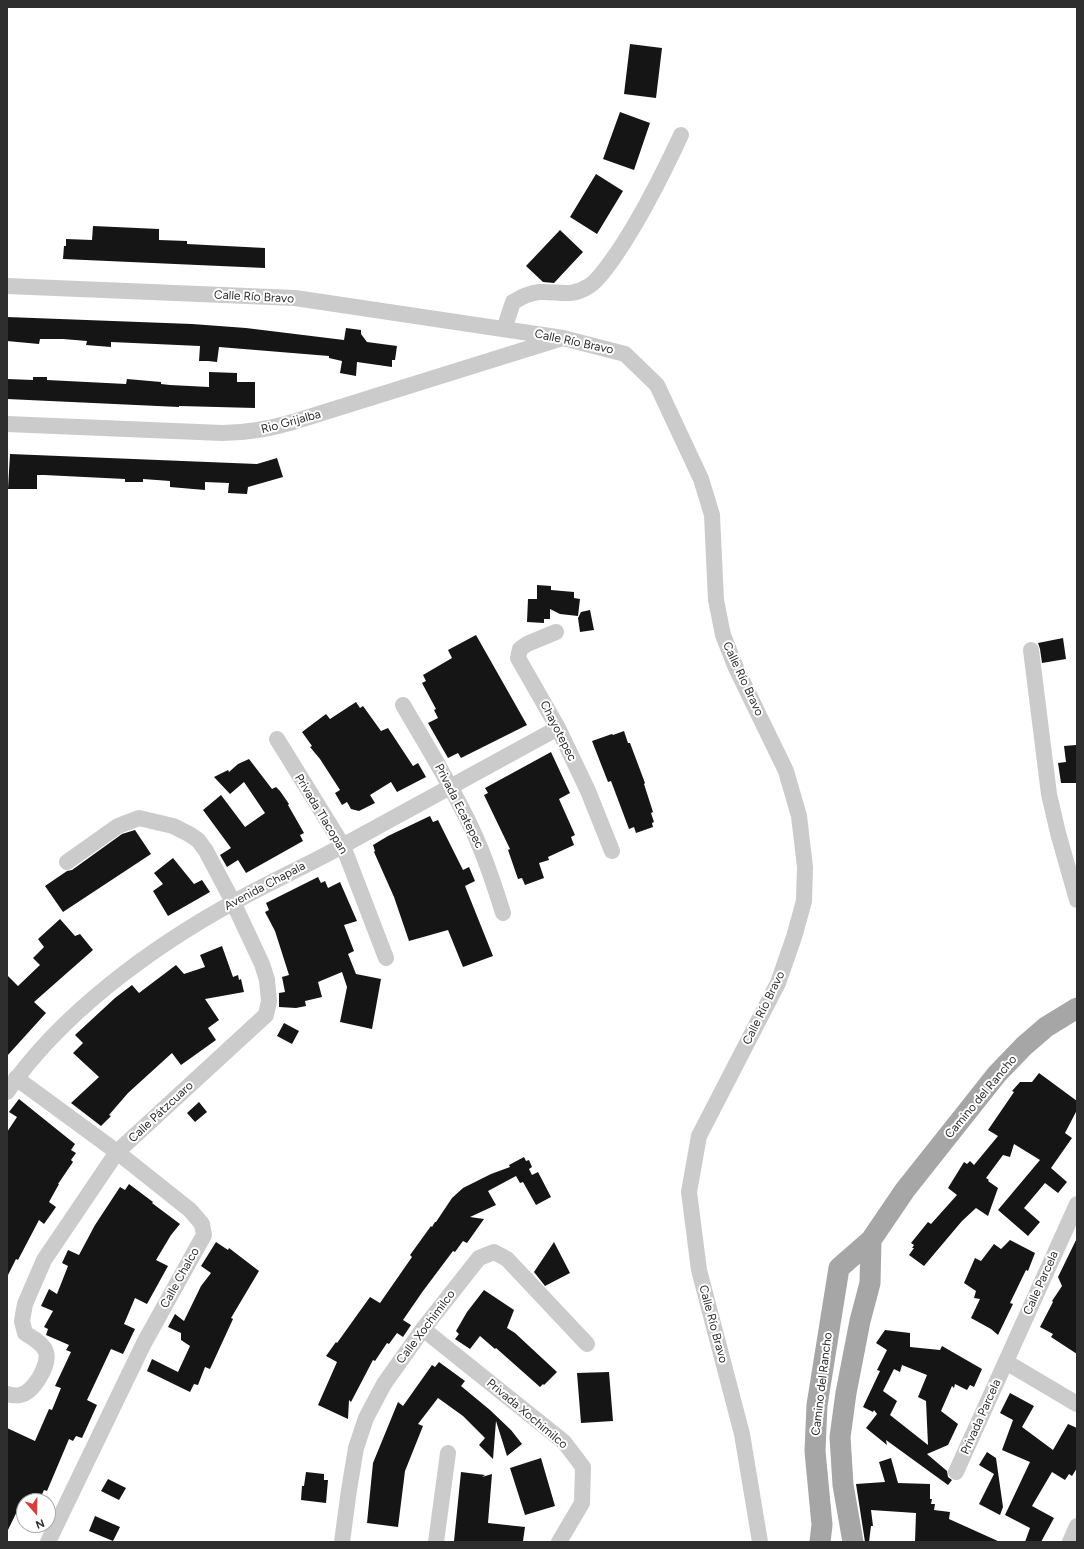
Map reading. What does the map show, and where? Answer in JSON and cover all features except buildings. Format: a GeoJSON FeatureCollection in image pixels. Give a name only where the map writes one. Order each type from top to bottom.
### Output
{"type":"FeatureCollection","features":[{"type":"Feature","properties":{"kind":"main road","name":"Camino del Rancho"},"geometry":{"type":"LineString","coordinates":[[820,1542],[822,1525],[815,1451],[817,1406],[839,1268],[871,1240],[905,1190],[998,1074],[1024,1046],[1046,1027],[1077,1008]]}},
{"type":"Feature","properties":{"kind":"main road","name":"Camino del Rancho"},"geometry":{"type":"LineString","coordinates":[[853,1542],[843,1485],[840,1437],[846,1393],[860,1321],[870,1283],[871,1240]]}},
{"type":"Feature","properties":{"kind":"street"},"geometry":{"type":"LineString","coordinates":[[504,329],[514,302],[525,295],[538,292],[573,294],[590,286],[608,265],[636,225],[681,135]]}},
{"type":"Feature","properties":{"kind":"street","name":"Calle Río Bravo"},"geometry":{"type":"LineString","coordinates":[[7,286],[295,298],[504,329],[563,338],[625,354],[657,385],[701,479],[712,515],[716,600],[723,635],[736,668],[786,771],[799,816],[805,867],[804,901],[794,937],[778,983],[698,1136],[689,1192],[699,1270],[742,1434],[760,1542]]}},
{"type":"Feature","properties":{"kind":"street","name":"Rio Grijalba"},"geometry":{"type":"LineString","coordinates":[[7,424],[222,433],[261,431],[563,338]]}},
{"type":"Feature","properties":{"kind":"street","name":"Chayotepec"},"geometry":{"type":"LineString","coordinates":[[556,632],[527,644],[520,649],[518,658],[558,728],[588,791],[612,851]]}},
{"type":"Feature","properties":{"kind":"street"},"geometry":{"type":"LineString","coordinates":[[1031,650],[1049,794],[1058,833],[1077,900]]}},
{"type":"Feature","properties":{"kind":"street","name":"Privada Ecatepec"},"geometry":{"type":"LineString","coordinates":[[403,705],[451,786],[480,847],[503,912]]}},
{"type":"Feature","properties":{"kind":"street","name":"Avenida Chapala"},"geometry":{"type":"LineString","coordinates":[[7,1092],[16,1078],[62,1028],[105,989],[153,953],[233,902],[343,846],[558,728]]}},
{"type":"Feature","properties":{"kind":"street","name":"Privada Tlacopan"},"geometry":{"type":"LineString","coordinates":[[277,740],[343,846],[386,958]]}},
{"type":"Feature","properties":{"kind":"street","name":"Calle Pátzcuaro"},"geometry":{"type":"LineString","coordinates":[[7,1394],[20,1395],[33,1387],[46,1365],[46,1352],[39,1342],[25,1333],[22,1321],[25,1304],[44,1260],[117,1152],[266,1015],[269,1001],[267,980],[262,964],[233,902],[206,851],[198,840],[173,826],[139,818],[118,826],[67,862]]}},
{"type":"Feature","properties":{"kind":"street","name":"Calle Chalco"},"geometry":{"type":"LineString","coordinates":[[16,1078],[117,1152],[190,1210],[202,1224],[204,1235],[144,1343],[48,1542]]}},
{"type":"Feature","properties":{"kind":"street","name":"Calle Parcela"},"geometry":{"type":"LineString","coordinates":[[1006,1362],[1077,1204]]}},
{"type":"Feature","properties":{"kind":"street","name":"Calle Xochimilco"},"geometry":{"type":"LineString","coordinates":[[342,1542],[348,1490],[356,1448],[366,1418],[384,1384],[423,1329],[479,1258],[494,1252],[507,1259],[587,1344]]}},
{"type":"Feature","properties":{"kind":"street","name":"Privada Xochimilco"},"geometry":{"type":"LineString","coordinates":[[423,1329],[564,1442],[584,1467],[582,1503],[559,1542]]}},
{"type":"Feature","properties":{"kind":"street"},"geometry":{"type":"LineString","coordinates":[[1006,1362],[1077,1404]]}},
{"type":"Feature","properties":{"kind":"street","name":"Privada Parcela"},"geometry":{"type":"LineString","coordinates":[[956,1472],[1006,1362]]}},
{"type":"Feature","properties":{"kind":"street"},"geometry":{"type":"LineString","coordinates":[[436,1542],[448,1453]]}},
{"type":"Feature","properties":{"kind":"street"},"geometry":{"type":"LineString","coordinates":[[1070,1542],[1077,1526]]}}]}
